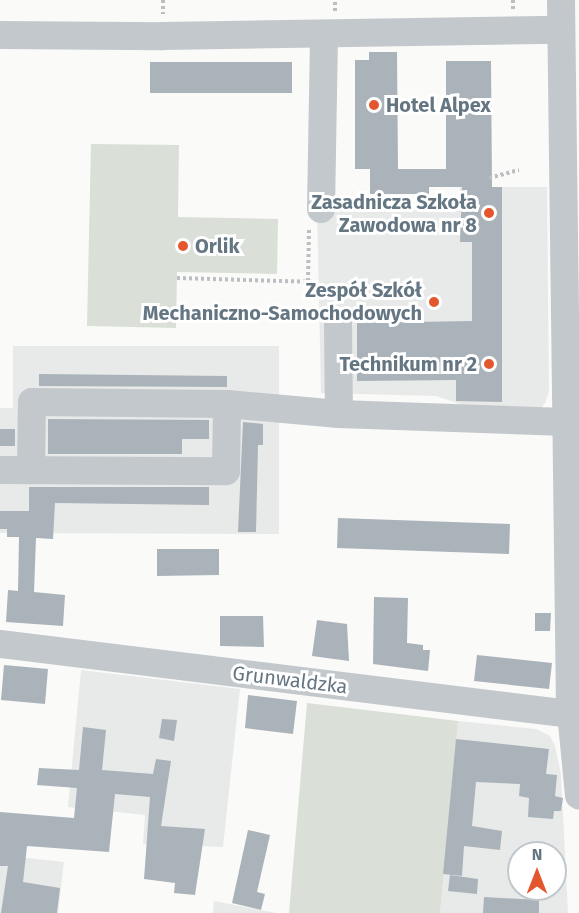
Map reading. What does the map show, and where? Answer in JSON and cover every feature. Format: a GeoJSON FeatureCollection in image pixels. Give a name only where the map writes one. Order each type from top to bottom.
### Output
{"type":"FeatureCollection","features":[{"type":"Feature","properties":{"kind":"street"},"geometry":{"type":"LineString","coordinates":[[561,0],[571,185],[565,422],[579,796]]}},
{"type":"Feature","properties":{"kind":"street"},"geometry":{"type":"LineString","coordinates":[[0,35],[324,34],[561,30]]}},
{"type":"Feature","properties":{"kind":"street"},"geometry":{"type":"LineString","coordinates":[[321,209],[324,34]]}},
{"type":"Feature","properties":{"kind":"street"},"geometry":{"type":"LineString","coordinates":[[338,323],[339,414]]}},
{"type":"Feature","properties":{"kind":"street"},"geometry":{"type":"LineString","coordinates":[[31,470],[32,402],[227,404],[339,414],[565,422]]}},
{"type":"Feature","properties":{"kind":"street"},"geometry":{"type":"LineString","coordinates":[[0,470],[226,471],[227,404]]}},
{"type":"Feature","properties":{"kind":"street","name":"Grunwaldzka"},"geometry":{"type":"LineString","coordinates":[[0,644],[575,715]]}},
{"type":"Feature","properties":{"kind":"path"},"geometry":{"type":"LineString","coordinates":[[489,178],[519,170]]}},
{"type":"Feature","properties":{"kind":"path"},"geometry":{"type":"LineString","coordinates":[[257,274],[257,280]]}},
{"type":"Feature","properties":{"kind":"path"},"geometry":{"type":"LineString","coordinates":[[177,278],[319,282]]}},
{"type":"Feature","properties":{"kind":"shaded area","name":"Orlik"},"geometry":{"type":"Polygon","coordinates":[[[91,144],[179,145],[178,217],[278,219],[277,274],[177,272],[176,328],[87,326],[91,144]]]}},
{"type":"Feature","properties":{"kind":"shaded area","name":"Zespół Szkół Mechaniczno-Samochodowych"},"geometry":{"type":"Polygon","coordinates":[[[460,187],[547,187],[549,391],[545,403],[541,408],[475,409],[436,396],[321,393],[317,209],[459,211],[460,187]]]}},
{"type":"Feature","properties":{"kind":"shaded area"},"geometry":{"type":"Polygon","coordinates":[[[13,346],[279,346],[279,534],[0,533],[0,408],[13,408],[13,346]]]}},
{"type":"Feature","properties":{"kind":"shaded area"},"geometry":{"type":"Polygon","coordinates":[[[81,670],[240,689],[223,847],[143,844],[145,815],[68,807],[81,670]]]}},
{"type":"Feature","properties":{"kind":"shaded area"},"geometry":{"type":"Polygon","coordinates":[[[307,703],[458,721],[440,913],[289,913],[307,703]]]}},
{"type":"Feature","properties":{"kind":"shaded area"},"geometry":{"type":"Polygon","coordinates":[[[458,721],[536,729],[550,736],[555,746],[561,774],[564,841],[507,841],[507,901],[567,901],[567,893],[568,913],[440,913],[458,721]]]}},
{"type":"Feature","properties":{"kind":"shaded area"},"geometry":{"type":"Polygon","coordinates":[[[0,855],[64,862],[58,913],[0,913],[0,855]]]}},
{"type":"Feature","properties":{"kind":"shaded area"},"geometry":{"type":"Polygon","coordinates":[[[214,901],[276,913],[213,913],[214,901]]]}},
{"type":"Feature","properties":{"kind":"building"},"geometry":{"type":"Polygon","coordinates":[[[369,52],[397,52],[398,169],[446,169],[446,61],[491,61],[492,187],[502,187],[502,402],[456,401],[456,380],[357,381],[357,323],[472,321],[472,242],[460,242],[462,187],[429,187],[429,194],[370,194],[370,169],[355,169],[355,60],[369,60],[369,52]]]}},
{"type":"Feature","properties":{"kind":"building"},"geometry":{"type":"Polygon","coordinates":[[[150,62],[292,62],[292,93],[150,93],[150,62]]]}},
{"type":"Feature","properties":{"kind":"building"},"geometry":{"type":"Polygon","coordinates":[[[39,374],[227,376],[227,387],[39,386],[39,374]]]}},
{"type":"Feature","properties":{"kind":"building"},"geometry":{"type":"Polygon","coordinates":[[[48,419],[209,420],[209,439],[182,439],[182,454],[48,454],[48,419]]]}},
{"type":"Feature","properties":{"kind":"building"},"geometry":{"type":"Polygon","coordinates":[[[243,422],[263,424],[263,445],[258,445],[256,532],[238,532],[243,422]]]}},
{"type":"Feature","properties":{"kind":"building"},"geometry":{"type":"Polygon","coordinates":[[[0,429],[15,429],[15,446],[0,446],[0,429]]]}},
{"type":"Feature","properties":{"kind":"building"},"geometry":{"type":"Polygon","coordinates":[[[29,487],[209,487],[209,505],[55,503],[53,539],[36,538],[34,592],[65,595],[63,626],[6,622],[8,590],[18,591],[19,537],[7,537],[7,529],[0,529],[0,511],[29,511],[29,487]]]}},
{"type":"Feature","properties":{"kind":"building"},"geometry":{"type":"Polygon","coordinates":[[[338,518],[510,524],[509,554],[337,548],[338,518]]]}},
{"type":"Feature","properties":{"kind":"building"},"geometry":{"type":"Polygon","coordinates":[[[157,549],[219,549],[219,575],[157,576],[157,549]]]}},
{"type":"Feature","properties":{"kind":"building"},"geometry":{"type":"Polygon","coordinates":[[[374,597],[408,598],[407,643],[423,645],[423,650],[430,650],[428,671],[373,664],[374,597]]]}},
{"type":"Feature","properties":{"kind":"building"},"geometry":{"type":"Polygon","coordinates":[[[535,613],[551,613],[550,631],[535,631],[535,613]]]}},
{"type":"Feature","properties":{"kind":"building"},"geometry":{"type":"Polygon","coordinates":[[[220,616],[263,616],[264,647],[220,646],[220,616]]]}},
{"type":"Feature","properties":{"kind":"building"},"geometry":{"type":"Polygon","coordinates":[[[317,620],[347,624],[349,661],[312,656],[317,620]]]}},
{"type":"Feature","properties":{"kind":"building"},"geometry":{"type":"Polygon","coordinates":[[[477,655],[552,663],[549,689],[474,681],[477,655]]]}},
{"type":"Feature","properties":{"kind":"building"},"geometry":{"type":"Polygon","coordinates":[[[4,665],[48,669],[45,704],[1,700],[4,665]]]}},
{"type":"Feature","properties":{"kind":"building"},"geometry":{"type":"Polygon","coordinates":[[[248,695],[297,701],[293,734],[245,728],[248,695]]]}},
{"type":"Feature","properties":{"kind":"building"},"geometry":{"type":"Polygon","coordinates":[[[162,719],[177,720],[174,741],[159,738],[162,719]]]}},
{"type":"Feature","properties":{"kind":"building"},"geometry":{"type":"Polygon","coordinates":[[[83,727],[106,730],[102,770],[153,774],[156,759],[171,761],[161,826],[205,829],[195,895],[174,893],[175,883],[144,879],[150,797],[115,794],[109,852],[27,846],[23,882],[60,888],[57,913],[1,913],[8,866],[0,866],[0,812],[74,818],[77,788],[37,785],[39,768],[79,770],[83,727]]]}},
{"type":"Feature","properties":{"kind":"building"},"geometry":{"type":"Polygon","coordinates":[[[456,739],[549,749],[546,774],[557,775],[555,796],[563,798],[561,811],[554,811],[553,819],[528,817],[529,798],[519,796],[520,784],[476,782],[472,826],[502,831],[500,850],[464,846],[462,876],[443,874],[456,739]]]}},
{"type":"Feature","properties":{"kind":"building"},"geometry":{"type":"Polygon","coordinates":[[[248,830],[270,835],[257,892],[265,894],[261,910],[232,903],[248,830]]]}},
{"type":"Feature","properties":{"kind":"building"},"geometry":{"type":"Polygon","coordinates":[[[450,875],[478,879],[477,894],[448,891],[450,875]]]}},
{"type":"Feature","properties":{"kind":"building"},"geometry":{"type":"Polygon","coordinates":[[[484,897],[507,898],[507,901],[539,901],[539,913],[483,913],[484,897]]]}},
{"type":"Feature","properties":{"kind":"place","name":"Hotel Alpex"},"geometry":{"type":"Point","coordinates":[374,105]}},
{"type":"Feature","properties":{"kind":"place","name":"Zasadnicza Szkoła Zawodowa nr 8"},"geometry":{"type":"Point","coordinates":[489,213]}},
{"type":"Feature","properties":{"kind":"place","name":"Orlik"},"geometry":{"type":"Point","coordinates":[183,246]}},
{"type":"Feature","properties":{"kind":"place","name":"Zespół Szkół Mechaniczno-Samochodowych"},"geometry":{"type":"Point","coordinates":[434,302]}},
{"type":"Feature","properties":{"kind":"place","name":"Technikum nr 2"},"geometry":{"type":"Point","coordinates":[489,364]}}]}
